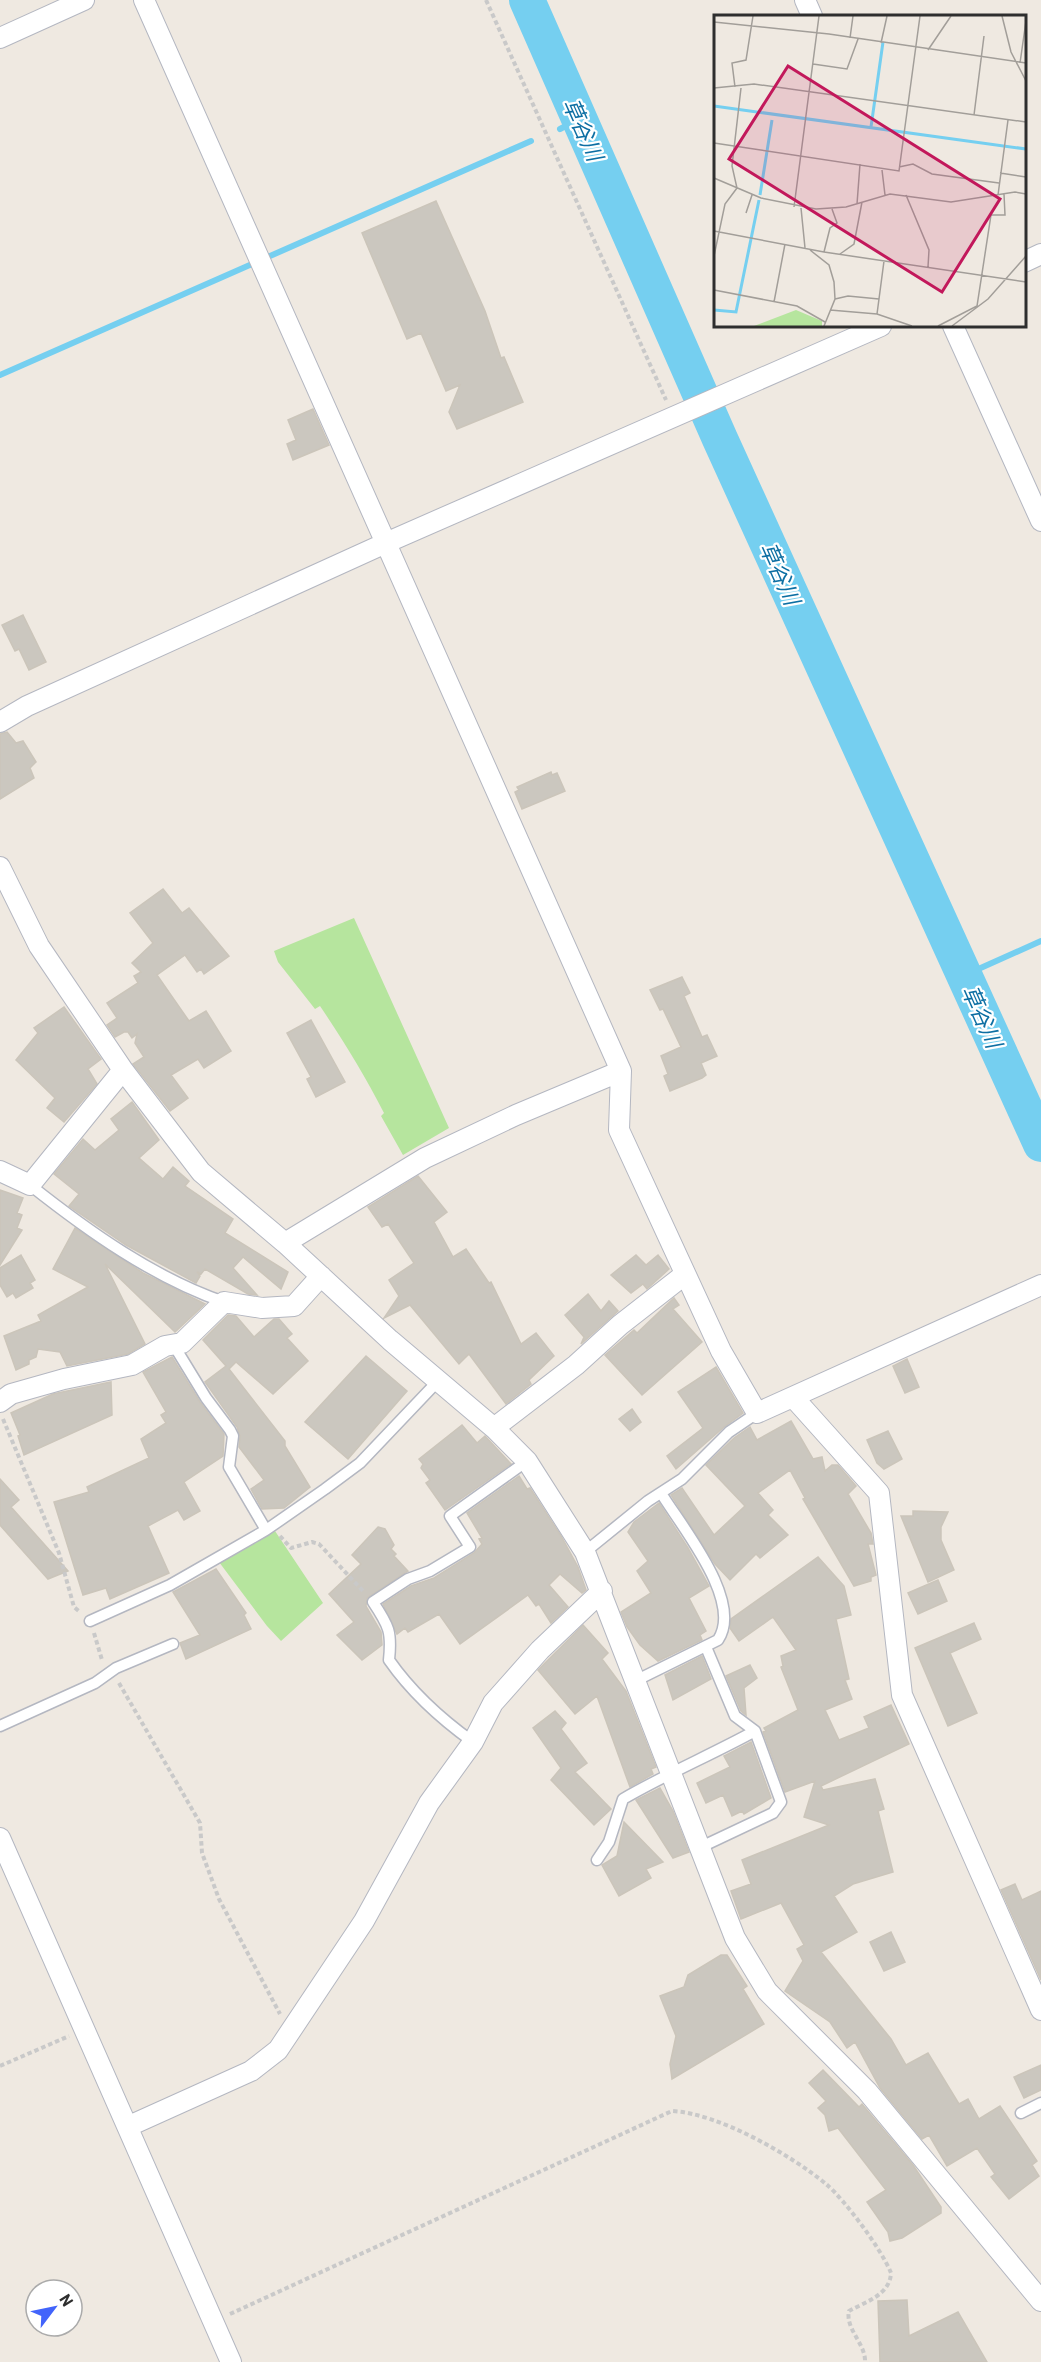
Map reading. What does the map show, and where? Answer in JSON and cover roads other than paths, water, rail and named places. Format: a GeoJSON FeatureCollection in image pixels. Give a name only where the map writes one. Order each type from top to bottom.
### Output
{"type":"FeatureCollection","features":[{"type":"Feature","properties":{"kind":"street"},"geometry":{"type":"LineString","coordinates":[[0,38],[84,0]]}},
{"type":"Feature","properties":{"kind":"street"},"geometry":{"type":"LineString","coordinates":[[144,0],[388,542],[621,1071],[619,1130],[721,1351],[757,1413],[1041,1285]]}},
{"type":"Feature","properties":{"kind":"street"},"geometry":{"type":"LineString","coordinates":[[805,0],[812,15]]}},
{"type":"Feature","properties":{"kind":"street"},"geometry":{"type":"LineString","coordinates":[[1026,261],[1041,254]]}},
{"type":"Feature","properties":{"kind":"street"},"geometry":{"type":"LineString","coordinates":[[0,722],[27,706],[388,542],[879,327]]}},
{"type":"Feature","properties":{"kind":"street"},"geometry":{"type":"LineString","coordinates":[[953,327],[1040,516]]}},
{"type":"Feature","properties":{"kind":"street"},"geometry":{"type":"LineString","coordinates":[[0,867],[39,946],[123,1070],[201,1172],[285,1243],[438,1381],[494,1428],[527,1461],[585,1552],[672,1770],[735,1938],[767,1991],[867,2091],[1041,2301]]}},
{"type":"Feature","properties":{"kind":"street"},"geometry":{"type":"LineString","coordinates":[[0,1171],[30,1185],[123,1070]]}},
{"type":"Feature","properties":{"kind":"street"},"geometry":{"type":"LineString","coordinates":[[285,1243],[425,1158],[516,1115],[621,1071]]}},
{"type":"Feature","properties":{"kind":"street"},"geometry":{"type":"LineString","coordinates":[[494,1428],[576,1365],[620,1325],[684,1275]]}},
{"type":"Feature","properties":{"kind":"street"},"geometry":{"type":"LineString","coordinates":[[0,1402],[12,1394],[64,1379],[132,1365],[173,1344],[182,1343],[224,1302],[262,1308],[294,1306],[321,1276]]}},
{"type":"Feature","properties":{"kind":"street"},"geometry":{"type":"LineString","coordinates":[[793,1397],[879,1493],[902,1695],[1041,2010]]}},
{"type":"Feature","properties":{"kind":"street"},"geometry":{"type":"LineString","coordinates":[[129,2126],[251,2071],[278,2050],[364,1922],[429,1803],[473,1742],[494,1703],[540,1650],[602,1591]]}},
{"type":"Feature","properties":{"kind":"street"},"geometry":{"type":"LineString","coordinates":[[0,1838],[86,2028],[231,2362]]}},
{"type":"Feature","properties":{"kind":"lane"},"geometry":{"type":"LineString","coordinates":[[30,1185],[71,1218],[187,1289],[224,1302]]}},
{"type":"Feature","properties":{"kind":"lane"},"geometry":{"type":"LineString","coordinates":[[173,1344],[206,1398],[230,1430],[233,1436],[229,1467],[270,1528]]}},
{"type":"Feature","properties":{"kind":"lane"},"geometry":{"type":"LineString","coordinates":[[90,1621],[160,1590],[270,1528],[360,1463],[438,1381]]}},
{"type":"Feature","properties":{"kind":"lane"},"geometry":{"type":"LineString","coordinates":[[585,1552],[682,1479],[729,1432],[757,1413]]}},
{"type":"Feature","properties":{"kind":"lane"},"geometry":{"type":"LineString","coordinates":[[473,1742],[448,1724],[399,1675],[389,1660],[392,1643],[389,1628],[373,1602],[408,1580],[430,1571],[470,1547],[450,1516],[527,1461]]}},
{"type":"Feature","properties":{"kind":"lane"},"geometry":{"type":"LineString","coordinates":[[637,1680],[706,1647],[718,1640],[722,1634],[722,1603],[712,1573],[661,1493]]}},
{"type":"Feature","properties":{"kind":"lane"},"geometry":{"type":"LineString","coordinates":[[0,1726],[95,1683],[107,1674],[173,1644]]}},
{"type":"Feature","properties":{"kind":"lane"},"geometry":{"type":"LineString","coordinates":[[701,1847],[779,1808],[781,1802],[755,1731],[735,1716],[706,1647]]}},
{"type":"Feature","properties":{"kind":"lane"},"geometry":{"type":"LineString","coordinates":[[597,1860],[609,1842],[623,1799],[672,1770],[699,1761],[755,1731]]}},
{"type":"Feature","properties":{"kind":"lane"},"geometry":{"type":"LineString","coordinates":[[1021,2113],[1041,2103]]}},
{"type":"Feature","properties":{"kind":"waterway","name":"草谷川"},"geometry":{"type":"LineString","coordinates":[[527,0],[720,439],[1041,1144]]}},
{"type":"Feature","properties":{"kind":"waterway"},"geometry":{"type":"LineString","coordinates":[[560,129],[581,118]]}},
{"type":"Feature","properties":{"kind":"waterway"},"geometry":{"type":"LineString","coordinates":[[0,375],[531,141]]}},
{"type":"Feature","properties":{"kind":"waterway"},"geometry":{"type":"LineString","coordinates":[[965,975],[1041,941]]}}]}
